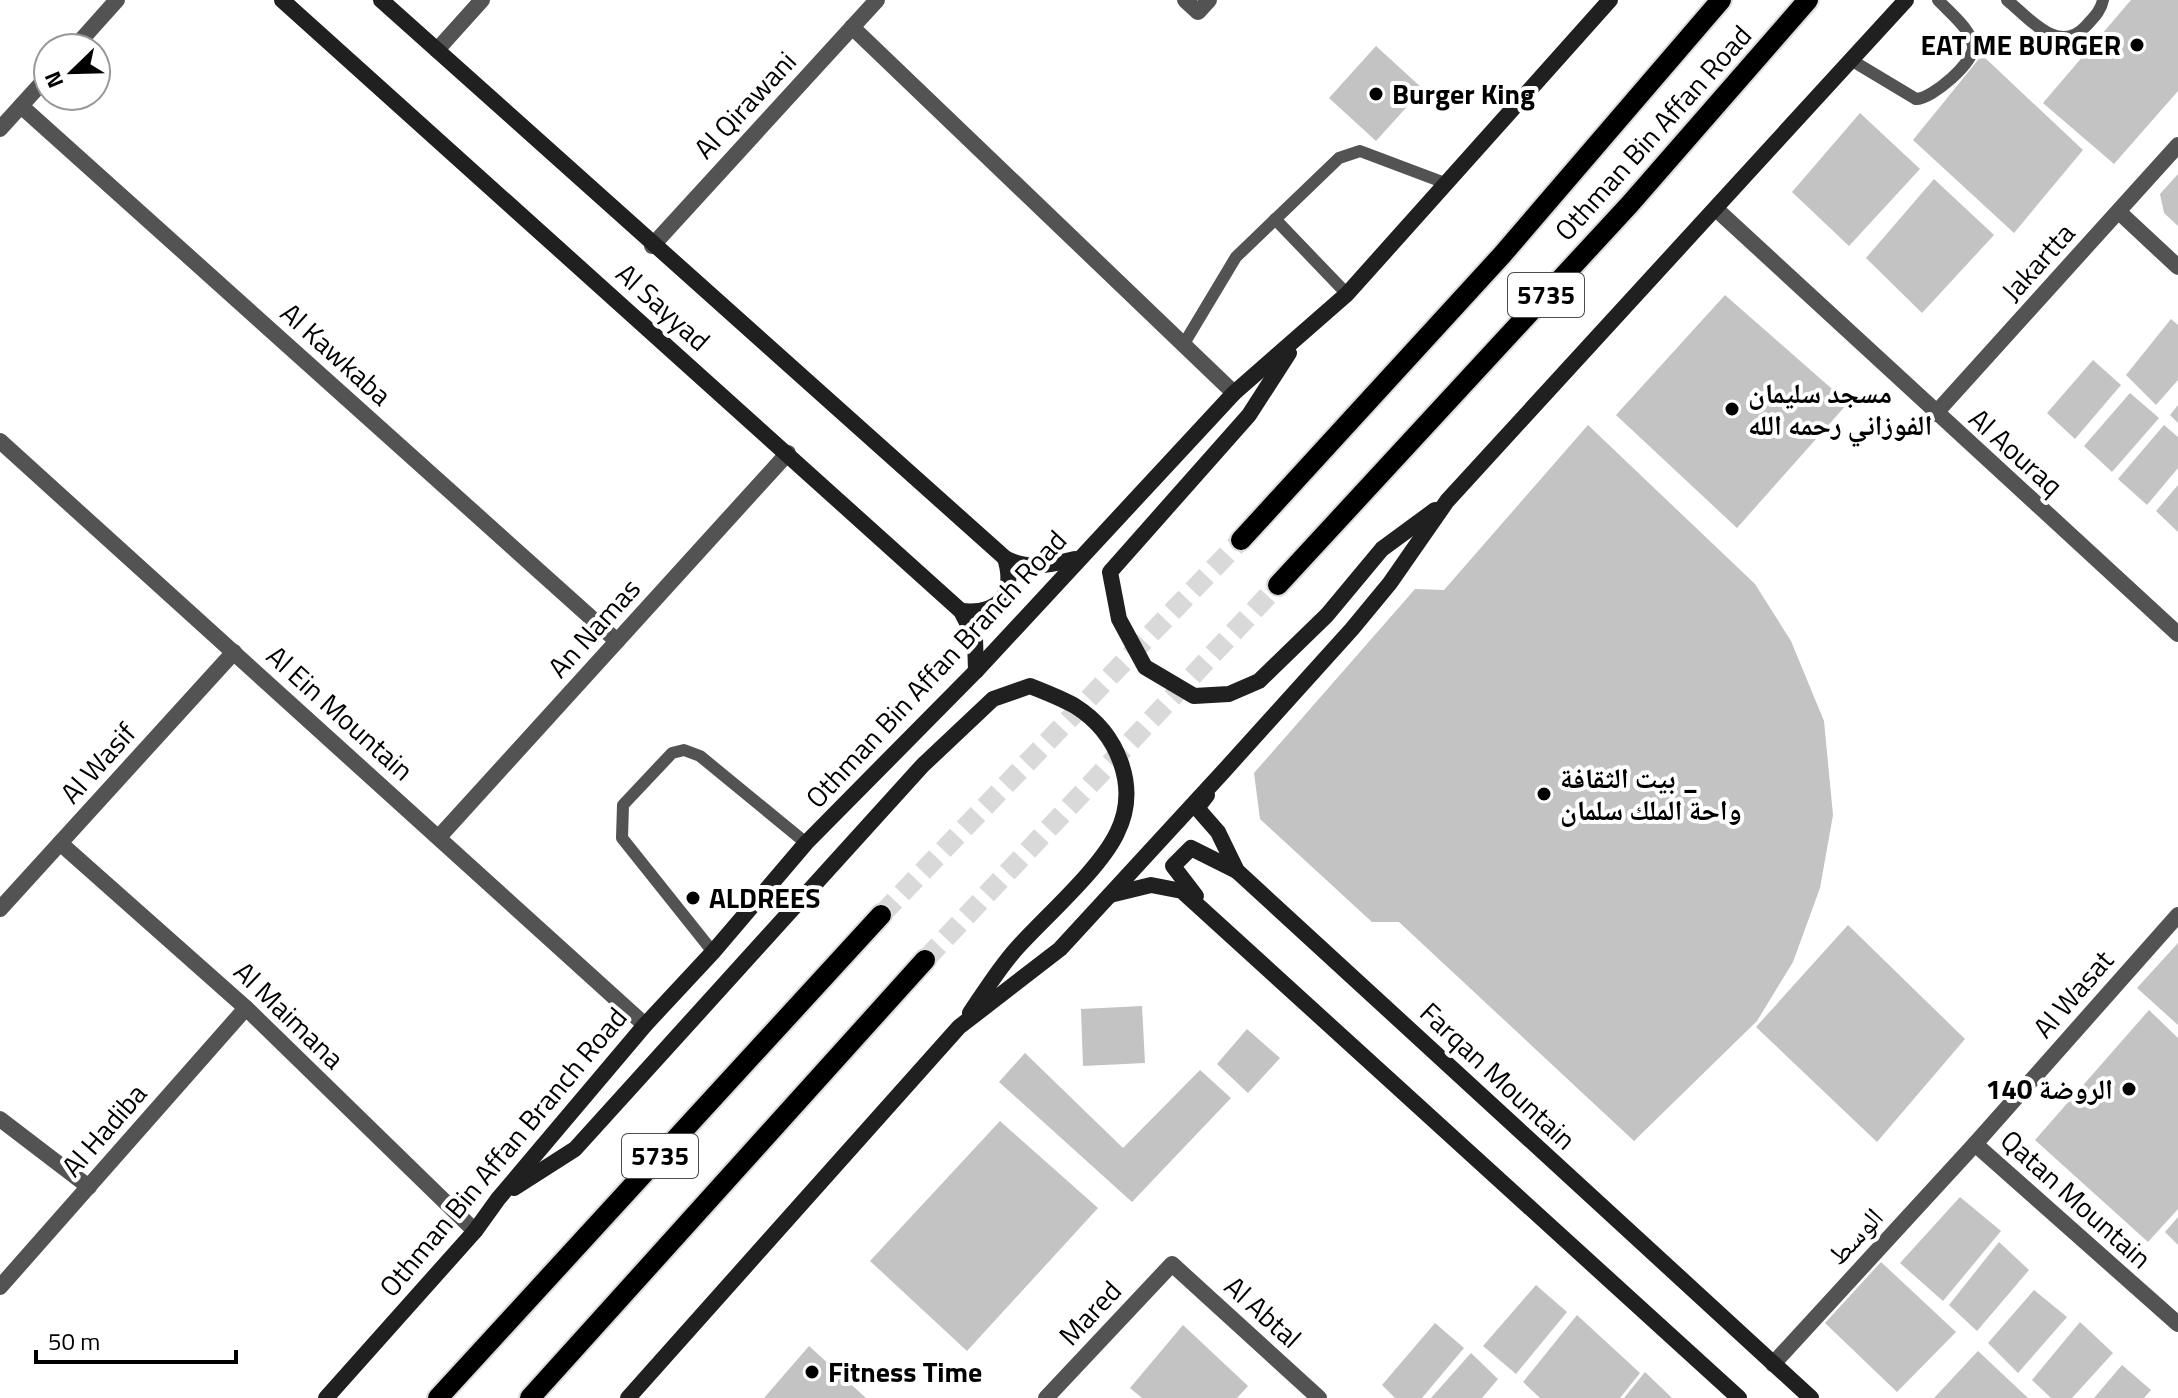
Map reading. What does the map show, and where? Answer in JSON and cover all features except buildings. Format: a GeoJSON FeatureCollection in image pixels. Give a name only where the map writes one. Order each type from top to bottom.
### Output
{"type":"FeatureCollection","features":[{"type":"Feature","properties":{"kind":"main road","name":"Othman Bin Affan Road"},"geometry":{"type":"LineString","coordinates":[[1241,540],[1502,255],[1721,0]]}},
{"type":"Feature","properties":{"kind":"main road","name":"Othman Bin Affan Road"},"geometry":{"type":"LineString","coordinates":[[1278,585],[1630,204],[1808,0]]}},
{"type":"Feature","properties":{"kind":"main road","name":"5735"},"geometry":{"type":"LineString","coordinates":[[438,1398],[881,915]]}},
{"type":"Feature","properties":{"kind":"main road","name":"5735"},"geometry":{"type":"LineString","coordinates":[[530,1398],[925,960]]}},
{"type":"Feature","properties":{"kind":"street"},"geometry":{"type":"LineString","coordinates":[[88,32],[117,0]]}},
{"type":"Feature","properties":{"kind":"street","name":"Al Sayyad"},"geometry":{"type":"LineString","coordinates":[[282,0],[961,611],[975,638],[976,671]]}},
{"type":"Feature","properties":{"kind":"street","name":"Al Sayyad"},"geometry":{"type":"LineString","coordinates":[[381,0],[652,246],[1005,558],[1015,564],[1041,567],[1076,559]]}},
{"type":"Feature","properties":{"kind":"street"},"geometry":{"type":"LineString","coordinates":[[437,50],[482,0]]}},
{"type":"Feature","properties":{"kind":"street","name":"Al Qirawani"},"geometry":{"type":"LineString","coordinates":[[652,246],[877,0]]}},
{"type":"Feature","properties":{"kind":"street"},"geometry":{"type":"LineString","coordinates":[[1185,0],[1204,6]]}},
{"type":"Feature","properties":{"kind":"street"},"geometry":{"type":"LineString","coordinates":[[959,1027],[1060,949],[1110,895],[1371,606],[1447,501],[1906,0]]}},
{"type":"Feature","properties":{"kind":"street","name":"Othman Bin Affan Branch Road"},"geometry":{"type":"LineString","coordinates":[[326,1398],[475,1231],[498,1199],[645,1025],[713,952],[806,843],[976,671],[1076,559],[1234,393],[1347,294],[1605,2]]}},
{"type":"Feature","properties":{"kind":"street"},"geometry":{"type":"LineString","coordinates":[[852,27],[1185,342],[1234,393]]}},
{"type":"Feature","properties":{"kind":"street"},"geometry":{"type":"LineString","coordinates":[[0,129],[32,94]]}},
{"type":"Feature","properties":{"kind":"street","name":"Al Kawkaba"},"geometry":{"type":"LineString","coordinates":[[21,106],[617,641]]}},
{"type":"Feature","properties":{"kind":"street","name":"Jakartta"},"geometry":{"type":"LineString","coordinates":[[1935,414],[2178,145]]}},
{"type":"Feature","properties":{"kind":"street","name":"Al Aouraq"},"geometry":{"type":"LineString","coordinates":[[1716,209],[1935,414],[2178,634]]}},
{"type":"Feature","properties":{"kind":"street"},"geometry":{"type":"LineString","coordinates":[[2119,212],[2178,267]]}},
{"type":"Feature","properties":{"kind":"street"},"geometry":{"type":"LineString","coordinates":[[1300,335],[1249,415],[1110,572],[1119,619],[1145,667],[1194,696],[1229,694],[1259,681],[1327,615],[1382,549],[1447,501]]}},
{"type":"Feature","properties":{"kind":"street","name":"Al Ein Mountain"},"geometry":{"type":"LineString","coordinates":[[0,441],[645,1025]]}},
{"type":"Feature","properties":{"kind":"street","name":"An Namas"},"geometry":{"type":"LineString","coordinates":[[439,837],[788,453]]}},
{"type":"Feature","properties":{"kind":"street"},"geometry":{"type":"LineString","coordinates":[[961,611],[979,613],[995,606],[1006,593],[1010,575],[1005,558]]}},
{"type":"Feature","properties":{"kind":"street","name":"Al Wasif"},"geometry":{"type":"LineString","coordinates":[[0,909],[234,652]]}},
{"type":"Feature","properties":{"kind":"street"},"geometry":{"type":"LineString","coordinates":[[498,1199],[575,1149],[923,765],[993,699],[1030,686],[1077,707],[1102,731],[1126,769],[1127,806],[1117,835],[1064,899],[1015,950],[959,1027],[628,1398]]}},
{"type":"Feature","properties":{"kind":"street","name":"Farqan Mountain"},"geometry":{"type":"LineString","coordinates":[[1222,773],[1197,808],[1218,832],[1237,871],[1811,1398]]}},
{"type":"Feature","properties":{"kind":"street","name":"Al Maimana"},"geometry":{"type":"LineString","coordinates":[[60,843],[246,1008],[475,1231]]}},
{"type":"Feature","properties":{"kind":"street"},"geometry":{"type":"LineString","coordinates":[[1212,917],[1173,866],[1191,848],[1237,871]]}},
{"type":"Feature","properties":{"kind":"street"},"geometry":{"type":"LineString","coordinates":[[1110,895],[1151,885],[1182,891],[1739,1398]]}},
{"type":"Feature","properties":{"kind":"street","name":"Al Wasat"},"geometry":{"type":"LineString","coordinates":[[1975,1144],[2178,915]]}},
{"type":"Feature","properties":{"kind":"street","name":"Al Hadiba"},"geometry":{"type":"LineString","coordinates":[[0,1287],[246,1008]]}},
{"type":"Feature","properties":{"kind":"street"},"geometry":{"type":"LineString","coordinates":[[0,1119],[89,1187]]}},
{"type":"Feature","properties":{"kind":"street","name":"الوسط"},"geometry":{"type":"LineString","coordinates":[[1773,1364],[1975,1144]]}},
{"type":"Feature","properties":{"kind":"street","name":"Qatan Mountain"},"geometry":{"type":"LineString","coordinates":[[1975,1144],[2178,1324]]}},
{"type":"Feature","properties":{"kind":"street","name":"Mared"},"geometry":{"type":"LineString","coordinates":[[1046,1398],[1172,1264]]}},
{"type":"Feature","properties":{"kind":"street","name":"Al Abtal"},"geometry":{"type":"LineString","coordinates":[[1172,1264],[1319,1398]]}},
{"type":"Feature","properties":{"kind":"lane"},"geometry":{"type":"LineString","coordinates":[[1851,60],[1916,99],[1927,99],[1936,93],[1971,56],[1973,47],[1969,35],[1938,0]]}},
{"type":"Feature","properties":{"kind":"lane"},"geometry":{"type":"LineString","coordinates":[[2007,0],[2053,38],[2067,38],[2080,32],[2102,7],[2103,0]]}},
{"type":"Feature","properties":{"kind":"lane"},"geometry":{"type":"LineString","coordinates":[[1185,342],[1236,257],[1350,152],[1360,151],[1445,183]]}},
{"type":"Feature","properties":{"kind":"lane"},"geometry":{"type":"LineString","coordinates":[[1275,219],[1347,294]]}},
{"type":"Feature","properties":{"kind":"lane"},"geometry":{"type":"LineString","coordinates":[[713,952],[622,838],[623,805],[672,753],[684,750],[700,756],[806,843]]}},
{"type":"Feature","properties":{"kind":"tunnel"},"geometry":{"type":"LineString","coordinates":[[881,915],[1241,540]]}},
{"type":"Feature","properties":{"kind":"tunnel"},"geometry":{"type":"LineString","coordinates":[[925,960],[1278,585]]}},
{"type":"Feature","properties":{"kind":"place","name":"EAT ME BURGER"},"geometry":{"type":"Point","coordinates":[2137,45]}},
{"type":"Feature","properties":{"kind":"place","name":"Burger King"},"geometry":{"type":"Point","coordinates":[1376,94]}},
{"type":"Feature","properties":{"kind":"place","name":"مسجد سليمان الفوزاني رحمه الله"},"geometry":{"type":"Point","coordinates":[1732,409]}},
{"type":"Feature","properties":{"kind":"place","name":"بيت الثقافة _ واحة الملك سلمان"},"geometry":{"type":"Point","coordinates":[1544,794]}},
{"type":"Feature","properties":{"kind":"place","name":"ALDREES"},"geometry":{"type":"Point","coordinates":[693,898]}},
{"type":"Feature","properties":{"kind":"place","name":"الروضة 140"},"geometry":{"type":"Point","coordinates":[2129,1089]}},
{"type":"Feature","properties":{"kind":"place","name":"Fitness Time"},"geometry":{"type":"Point","coordinates":[812,1372]}}]}
